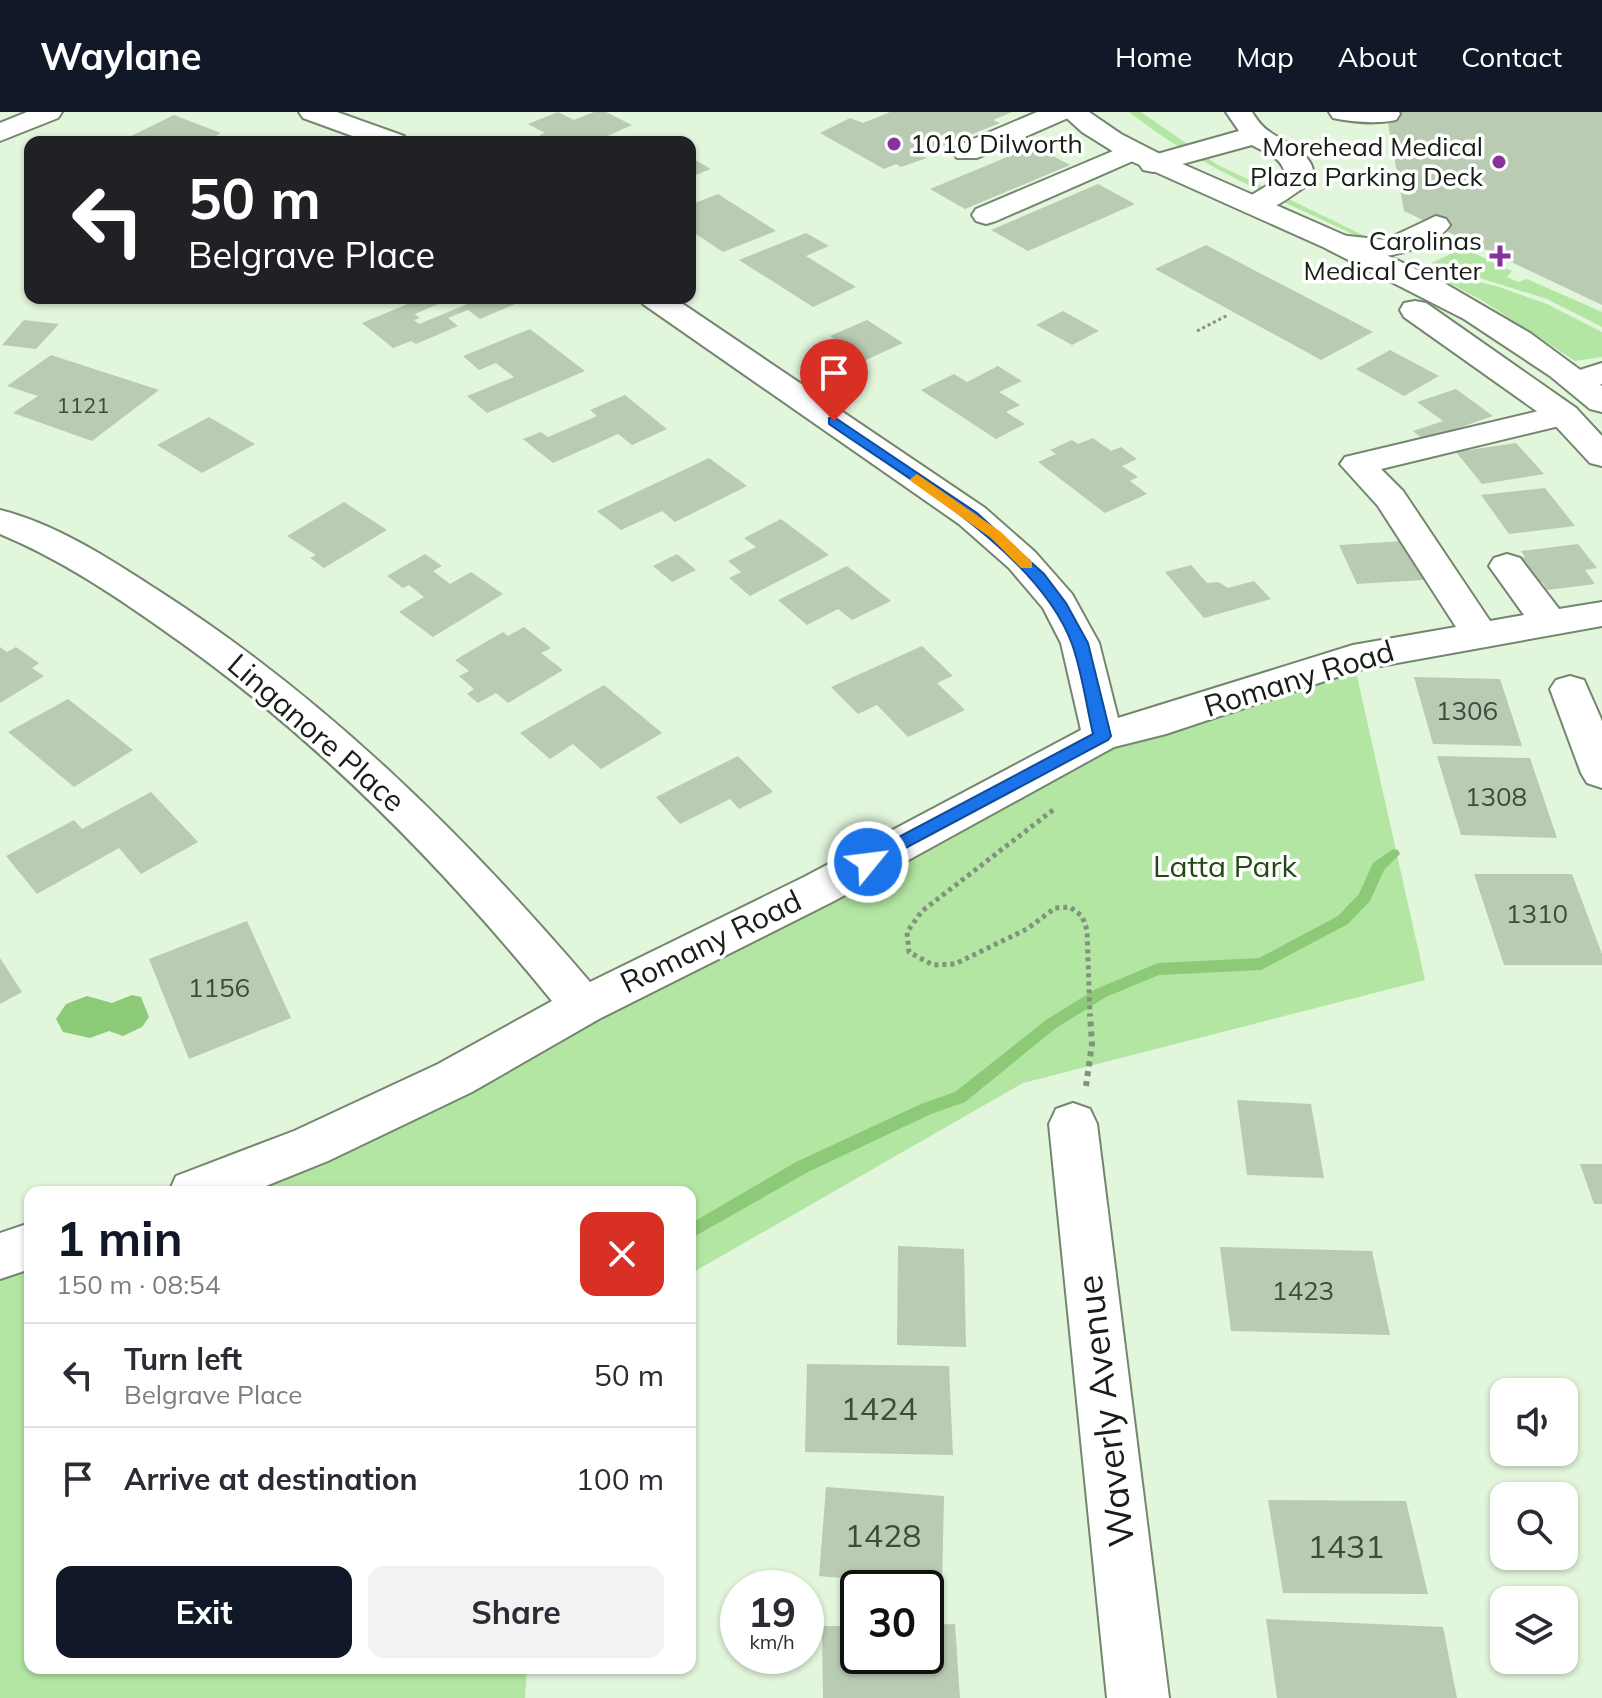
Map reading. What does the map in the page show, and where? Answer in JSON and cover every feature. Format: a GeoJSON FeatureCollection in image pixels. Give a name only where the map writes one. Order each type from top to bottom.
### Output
{"type":"FeatureCollection","features":[{"type":"Feature","properties":{"kind":"street"},"geometry":{"type":"LineString","coordinates":[[0,133],[49,112]]}},
{"type":"Feature","properties":{"kind":"street"},"geometry":{"type":"LineString","coordinates":[[312,112],[378,136]]}},
{"type":"Feature","properties":{"kind":"street"},"geometry":{"type":"LineString","coordinates":[[967,152],[1059,112]]}},
{"type":"Feature","properties":{"kind":"street"},"geometry":{"type":"LineString","coordinates":[[1073,112],[1203,203],[1419,312],[1564,415],[1602,456]]}},
{"type":"Feature","properties":{"kind":"street"},"geometry":{"type":"LineString","coordinates":[[1239,112],[1256,135],[1295,159],[1300,169],[1299,178],[1255,205]]}},
{"type":"Feature","properties":{"kind":"street"},"geometry":{"type":"LineString","coordinates":[[1342,112],[1387,114]]}},
{"type":"Feature","properties":{"kind":"street"},"geometry":{"type":"LineString","coordinates":[[986,215],[1256,135]]}},
{"type":"Feature","properties":{"kind":"street"},"geometry":{"type":"LineString","coordinates":[[1151,164],[1255,205],[1386,266],[1590,377],[1602,402]]}},
{"type":"Feature","properties":{"kind":"street"},"geometry":{"type":"LineString","coordinates":[[1151,164],[1349,262],[1386,266],[1411,259],[1445,229],[1393,250],[1370,251],[1339,244]]}},
{"type":"Feature","properties":{"kind":"street"},"geometry":{"type":"LineString","coordinates":[[663,304],[972,516],[1030,569],[1059,603],[1080,643],[1102,736]]}},
{"type":"Feature","properties":{"kind":"street"},"geometry":{"type":"LineString","coordinates":[[1526,388],[1602,433]]}},
{"type":"Feature","properties":{"kind":"street"},"geometry":{"type":"LineString","coordinates":[[1479,634],[1391,499],[1357,464],[1564,415]]}},
{"type":"Feature","properties":{"kind":"street","name":"Linganore Place"},"geometry":{"type":"LineString","coordinates":[[0,521],[90,563],[201,635],[257,677],[349,755],[439,842],[533,943],[583,1006]]}},
{"type":"Feature","properties":{"kind":"street"},"geometry":{"type":"LineString","coordinates":[[1507,566],[1549,623]]}},
{"type":"Feature","properties":{"kind":"street","name":"Romany Road"},"geometry":{"type":"LineString","coordinates":[[209,1186],[311,1146],[426,1091],[583,1006],[819,889],[1102,736],[1152,724],[1353,658],[1602,614]]}},
{"type":"Feature","properties":{"kind":"street"},"geometry":{"type":"LineString","coordinates":[[1570,689],[1602,773]]}},
{"type":"Feature","properties":{"kind":"street","name":"Waverly Avenue"},"geometry":{"type":"LineString","coordinates":[[1073,1124],[1138,1698]]}},
{"type":"Feature","properties":{"kind":"street"},"geometry":{"type":"LineString","coordinates":[[0,1256],[24,1248]]}},
{"type":"Feature","properties":{"kind":"path"},"geometry":{"type":"LineString","coordinates":[[1197,331],[1228,315]]}},
{"type":"Feature","properties":{"kind":"path"},"geometry":{"type":"LineString","coordinates":[[1058,807],[922,911],[907,932],[909,952],[933,965],[955,964],[1013,937],[1055,908],[1070,907],[1082,916],[1087,930],[1086,966],[1092,1028],[1082,1111],[1073,1124]]}},
{"type":"Feature","properties":{"kind":"green space"},"geometry":{"type":"Polygon","coordinates":[[[1129,112],[1141,112],[1216,164],[1369,238],[1365,240],[1214,167],[1129,112]]]}},
{"type":"Feature","properties":{"kind":"green space"},"geometry":{"type":"Polygon","coordinates":[[[1463,248],[1512,271],[1507,277],[1518,282],[1527,279],[1602,312],[1602,327],[1547,299],[1432,263],[1463,248]]]}},
{"type":"Feature","properties":{"kind":"green space"},"geometry":{"type":"Polygon","coordinates":[[[1440,272],[1499,287],[1547,304],[1602,332],[1602,357],[1575,361],[1483,301],[1431,273],[1440,272]]]}},
{"type":"Feature","properties":{"kind":"green space","name":"Latta Park"},"geometry":{"type":"Polygon","coordinates":[[[1353,658],[1425,980],[1023,1083],[696,1271],[696,1186],[206,1186],[1102,736],[1353,658]]]}},
{"type":"Feature","properties":{"kind":"green space"},"geometry":{"type":"Polygon","coordinates":[[[24,1248],[24,1674],[527,1674],[525,1698],[0,1698],[0,1256],[24,1248]]]}},
{"type":"Feature","properties":{"kind":"shaded area"},"geometry":{"type":"Polygon","coordinates":[[[132,995],[141,997],[149,1017],[142,1027],[123,1036],[109,1031],[90,1038],[63,1032],[56,1019],[66,1004],[87,996],[112,1003],[132,995]]]}},
{"type":"Feature","properties":{"kind":"building"},"geometry":{"type":"Polygon","coordinates":[[[558,112],[574,120],[594,112],[606,112],[632,125],[607,136],[541,136],[545,133],[528,124],[558,112]]]}},
{"type":"Feature","properties":{"kind":"building","name":"1010 Dilworth"},"geometry":{"type":"Polygon","coordinates":[[[890,112],[1012,112],[993,120],[1000,123],[920,155],[927,158],[884,169],[820,133],[850,118],[863,123],[890,112]]]}},
{"type":"Feature","properties":{"kind":"building","name":"Morehead Medical Plaza Parking Deck"},"geometry":{"type":"Polygon","coordinates":[[[1386,112],[1602,112],[1602,305],[1404,211],[1386,112]]]}},
{"type":"Feature","properties":{"kind":"building"},"geometry":{"type":"Polygon","coordinates":[[[174,115],[221,133],[216,136],[131,136],[174,115]]]}},
{"type":"Feature","properties":{"kind":"building"},"geometry":{"type":"Polygon","coordinates":[[[1034,146],[1070,165],[965,209],[930,189],[1034,146]]]}},
{"type":"Feature","properties":{"kind":"building"},"geometry":{"type":"Polygon","coordinates":[[[696,160],[711,169],[696,175],[696,160]]]}},
{"type":"Feature","properties":{"kind":"building"},"geometry":{"type":"Polygon","coordinates":[[[1098,184],[1135,204],[1028,251],[991,230],[1098,184]]]}},
{"type":"Feature","properties":{"kind":"building"},"geometry":{"type":"Polygon","coordinates":[[[718,194],[776,231],[723,252],[696,234],[696,203],[718,194]]]}},
{"type":"Feature","properties":{"kind":"building"},"geometry":{"type":"Polygon","coordinates":[[[806,233],[829,246],[806,256],[856,287],[813,307],[739,260],[806,233]]]}},
{"type":"Feature","properties":{"kind":"building"},"geometry":{"type":"Polygon","coordinates":[[[1206,245],[1373,332],[1321,360],[1155,269],[1206,245]]]}},
{"type":"Feature","properties":{"kind":"building"},"geometry":{"type":"Polygon","coordinates":[[[408,304],[438,304],[415,314],[420,318],[414,320],[419,324],[467,304],[515,304],[480,319],[468,310],[448,318],[458,326],[416,344],[411,341],[393,348],[362,323],[408,304]]]}},
{"type":"Feature","properties":{"kind":"building"},"geometry":{"type":"Polygon","coordinates":[[[1063,311],[1099,331],[1072,345],[1036,325],[1063,311]]]}},
{"type":"Feature","properties":{"kind":"building"},"geometry":{"type":"Polygon","coordinates":[[[24,320],[59,324],[36,349],[2,345],[24,320]]]}},
{"type":"Feature","properties":{"kind":"building"},"geometry":{"type":"Polygon","coordinates":[[[867,320],[903,343],[866,360],[830,336],[867,320]]]}},
{"type":"Feature","properties":{"kind":"building"},"geometry":{"type":"Polygon","coordinates":[[[530,329],[585,371],[487,413],[467,396],[514,377],[496,363],[479,370],[463,356],[530,329]]]}},
{"type":"Feature","properties":{"kind":"building"},"geometry":{"type":"Polygon","coordinates":[[[1390,350],[1439,376],[1404,396],[1356,369],[1390,350]]]}},
{"type":"Feature","properties":{"kind":"building"},"geometry":{"type":"Polygon","coordinates":[[[51,355],[159,390],[92,441],[13,413],[38,396],[7,386],[51,355]]]}},
{"type":"Feature","properties":{"kind":"building"},"geometry":{"type":"Polygon","coordinates":[[[998,366],[1022,381],[999,392],[1020,405],[1006,412],[1025,424],[996,439],[921,390],[954,374],[967,382],[998,366]]]}},
{"type":"Feature","properties":{"kind":"building"},"geometry":{"type":"Polygon","coordinates":[[[1456,389],[1493,416],[1424,440],[1413,431],[1443,421],[1417,402],[1456,389]]]}},
{"type":"Feature","properties":{"kind":"building"},"geometry":{"type":"Polygon","coordinates":[[[625,395],[667,429],[632,445],[618,434],[553,463],[523,439],[541,432],[548,437],[597,416],[590,410],[625,395]]]}},
{"type":"Feature","properties":{"kind":"building"},"geometry":{"type":"Polygon","coordinates":[[[209,417],[255,444],[202,473],[157,445],[209,417]]]}},
{"type":"Feature","properties":{"kind":"building"},"geometry":{"type":"Polygon","coordinates":[[[1093,438],[1111,451],[1121,447],[1137,459],[1122,466],[1138,477],[1130,481],[1147,494],[1105,513],[1038,462],[1056,454],[1050,450],[1072,440],[1078,444],[1093,438]]]}},
{"type":"Feature","properties":{"kind":"building"},"geometry":{"type":"Polygon","coordinates":[[[1516,443],[1544,474],[1482,484],[1456,452],[1516,443]]]}},
{"type":"Feature","properties":{"kind":"building"},"geometry":{"type":"Polygon","coordinates":[[[709,458],[747,486],[675,522],[662,511],[621,530],[597,511],[709,458]]]}},
{"type":"Feature","properties":{"kind":"building"},"geometry":{"type":"Polygon","coordinates":[[[1545,488],[1575,526],[1509,534],[1481,495],[1545,488]]]}},
{"type":"Feature","properties":{"kind":"building"},"geometry":{"type":"Polygon","coordinates":[[[344,502],[387,530],[324,568],[310,558],[316,555],[287,536],[344,502]]]}},
{"type":"Feature","properties":{"kind":"building"},"geometry":{"type":"Polygon","coordinates":[[[781,519],[829,555],[750,596],[729,578],[741,572],[728,561],[756,547],[744,538],[781,519]]]}},
{"type":"Feature","properties":{"kind":"building"},"geometry":{"type":"Polygon","coordinates":[[[1404,541],[1424,580],[1357,584],[1339,545],[1404,541]]]}},
{"type":"Feature","properties":{"kind":"building"},"geometry":{"type":"Polygon","coordinates":[[[1578,544],[1597,568],[1585,570],[1595,584],[1547,590],[1542,582],[1532,583],[1514,558],[1525,557],[1521,551],[1578,544]]]}},
{"type":"Feature","properties":{"kind":"building"},"geometry":{"type":"Polygon","coordinates":[[[425,554],[442,566],[433,571],[450,584],[471,572],[503,594],[433,637],[399,612],[424,597],[409,585],[403,588],[387,576],[425,554]]]}},
{"type":"Feature","properties":{"kind":"building"},"geometry":{"type":"Polygon","coordinates":[[[677,554],[696,570],[672,582],[653,566],[677,554]]]}},
{"type":"Feature","properties":{"kind":"building"},"geometry":{"type":"Polygon","coordinates":[[[1191,565],[1207,583],[1218,582],[1228,588],[1254,581],[1271,599],[1204,618],[1165,572],[1191,565]]]}},
{"type":"Feature","properties":{"kind":"building"},"geometry":{"type":"Polygon","coordinates":[[[847,566],[891,601],[852,620],[838,609],[807,625],[778,600],[847,566]]]}},
{"type":"Feature","properties":{"kind":"building"},"geometry":{"type":"Polygon","coordinates":[[[524,627],[551,648],[541,653],[563,670],[508,703],[496,693],[478,703],[467,694],[474,689],[459,676],[469,671],[455,660],[503,632],[508,636],[524,627]]]}},
{"type":"Feature","properties":{"kind":"building"},"geometry":{"type":"Polygon","coordinates":[[[922,646],[953,676],[937,683],[965,710],[908,737],[877,705],[858,714],[831,687],[922,646]]]}},
{"type":"Feature","properties":{"kind":"building"},"geometry":{"type":"Polygon","coordinates":[[[0,647],[7,652],[16,647],[39,663],[32,668],[44,676],[0,703],[0,647]]]}},
{"type":"Feature","properties":{"kind":"building"},"geometry":{"type":"Polygon","coordinates":[[[1414,677],[1500,679],[1522,746],[1433,744],[1414,677]]]}},
{"type":"Feature","properties":{"kind":"building"},"geometry":{"type":"Polygon","coordinates":[[[604,685],[662,733],[601,769],[573,744],[550,759],[520,733],[604,685]]]}},
{"type":"Feature","properties":{"kind":"building"},"geometry":{"type":"Polygon","coordinates":[[[68,699],[133,750],[74,787],[8,732],[68,699]]]}},
{"type":"Feature","properties":{"kind":"building"},"geometry":{"type":"Polygon","coordinates":[[[738,756],[773,792],[739,809],[730,799],[680,824],[656,797],[738,756]]]}},
{"type":"Feature","properties":{"kind":"building"},"geometry":{"type":"Polygon","coordinates":[[[1437,756],[1530,758],[1557,838],[1461,835],[1437,756]]]}},
{"type":"Feature","properties":{"kind":"building"},"geometry":{"type":"Polygon","coordinates":[[[151,792],[198,842],[141,874],[119,848],[37,894],[6,856],[74,820],[82,829],[151,792]]]}},
{"type":"Feature","properties":{"kind":"building"},"geometry":{"type":"Polygon","coordinates":[[[1474,874],[1572,874],[1602,954],[1602,965],[1504,965],[1474,874]]]}},
{"type":"Feature","properties":{"kind":"building"},"geometry":{"type":"Polygon","coordinates":[[[247,921],[291,1018],[189,1059],[149,959],[247,921]]]}},
{"type":"Feature","properties":{"kind":"building"},"geometry":{"type":"Polygon","coordinates":[[[0,958],[22,992],[0,1004],[0,958]]]}},
{"type":"Feature","properties":{"kind":"building"},"geometry":{"type":"Polygon","coordinates":[[[1237,1100],[1311,1104],[1324,1178],[1247,1175],[1237,1100]]]}},
{"type":"Feature","properties":{"kind":"building"},"geometry":{"type":"Polygon","coordinates":[[[1580,1164],[1602,1164],[1602,1204],[1594,1204],[1580,1164]]]}},
{"type":"Feature","properties":{"kind":"building"},"geometry":{"type":"Polygon","coordinates":[[[898,1246],[964,1249],[966,1347],[897,1345],[898,1246]]]}},
{"type":"Feature","properties":{"kind":"building"},"geometry":{"type":"Polygon","coordinates":[[[1220,1247],[1372,1251],[1390,1335],[1231,1331],[1220,1247]]]}},
{"type":"Feature","properties":{"kind":"building"},"geometry":{"type":"Polygon","coordinates":[[[807,1364],[949,1366],[953,1455],[805,1452],[807,1364]]]}},
{"type":"Feature","properties":{"kind":"building"},"geometry":{"type":"Polygon","coordinates":[[[826,1487],[944,1496],[942,1570],[840,1570],[840,1578],[824,1576],[824,1570],[819,1570],[826,1487]]]}},
{"type":"Feature","properties":{"kind":"building"},"geometry":{"type":"Polygon","coordinates":[[[1268,1500],[1406,1501],[1428,1594],[1283,1593],[1268,1500]]]}},
{"type":"Feature","properties":{"kind":"building"},"geometry":{"type":"Polygon","coordinates":[[[1266,1619],[1443,1627],[1457,1698],[1277,1698],[1266,1619]]]}},
{"type":"Feature","properties":{"kind":"building"},"geometry":{"type":"Polygon","coordinates":[[[944,1624],[955,1624],[960,1698],[823,1698],[824,1626],[840,1626],[840,1674],[944,1674],[944,1624]]]}},
{"type":"Feature","properties":{"kind":"waterway"},"geometry":{"type":"LineString","coordinates":[[696,1229],[802,1167],[926,1109],[960,1097],[1051,1024],[1101,993],[1158,969],[1261,964],[1343,920],[1365,897],[1378,867],[1393,854]]}},
{"type":"Feature","properties":{"kind":"slow traffic"},"geometry":{"type":"LineString","coordinates":[[917,479],[972,516],[1027,565]]}},
{"type":"Feature","properties":{"kind":"place","name":"1010 Dilworth"},"geometry":{"type":"Point","coordinates":[894,144]}},
{"type":"Feature","properties":{"kind":"place","name":"Morehead Medical Plaza Parking Deck"},"geometry":{"type":"Point","coordinates":[1499,162]}},
{"type":"Feature","properties":{"kind":"place","name":"Carolinas Medical Center"},"geometry":{"type":"Point","coordinates":[1500,256]}},
{"type":"Feature","properties":{"kind":"route"},"geometry":{"type":"LineString","coordinates":[[834,421],[972,516],[1039,577],[1059,603],[1080,643],[1102,736],[868,862]]}}]}
